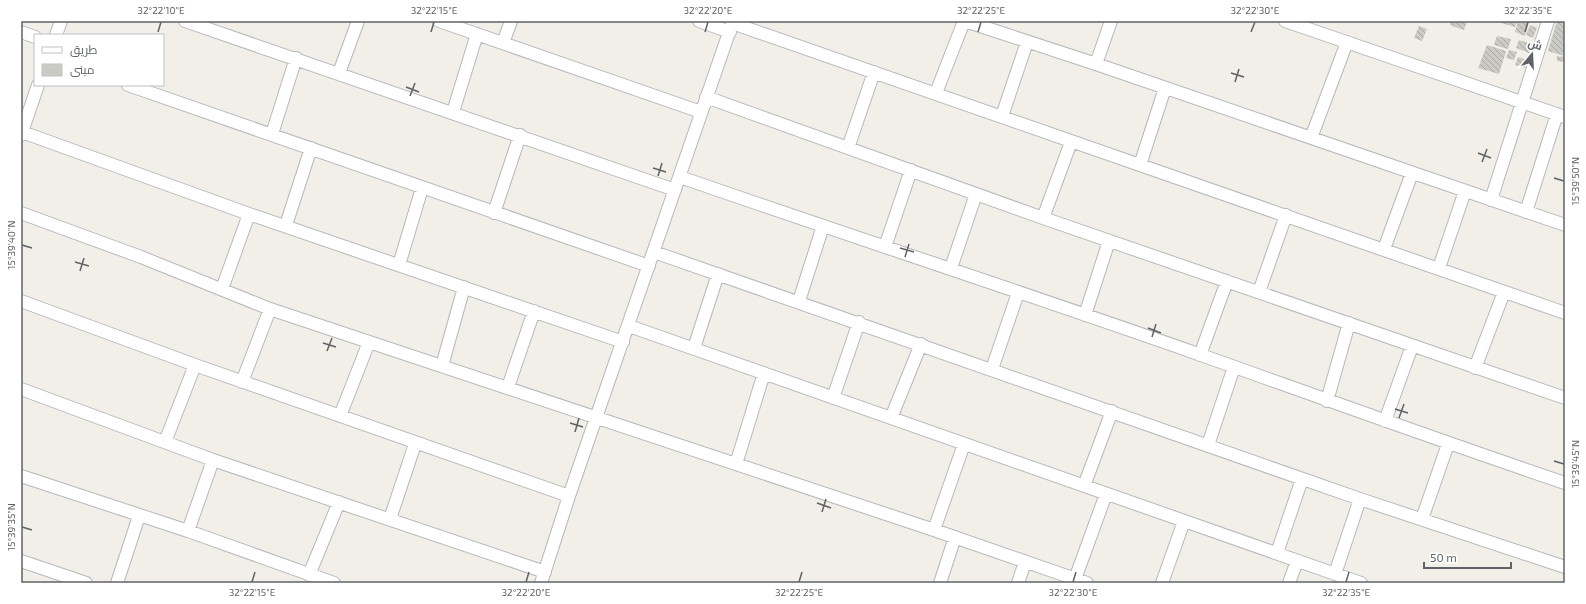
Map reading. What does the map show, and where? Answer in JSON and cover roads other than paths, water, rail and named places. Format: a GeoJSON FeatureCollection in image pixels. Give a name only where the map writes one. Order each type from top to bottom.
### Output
{"type":"FeatureCollection","features":[{"type":"Feature","properties":{"kind":"street"},"geometry":{"type":"LineString","coordinates":[[56,34],[61,21]]}},
{"type":"Feature","properties":{"kind":"street"},"geometry":{"type":"LineString","coordinates":[[186,21],[339,72],[675,190]]}},
{"type":"Feature","properties":{"kind":"street"},"geometry":{"type":"LineString","coordinates":[[339,72],[358,21]]}},
{"type":"Feature","properties":{"kind":"street"},"geometry":{"type":"LineString","coordinates":[[439,21],[701,112]]}},
{"type":"Feature","properties":{"kind":"street"},"geometry":{"type":"LineString","coordinates":[[503,43],[511,21]]}},
{"type":"Feature","properties":{"kind":"street"},"geometry":{"type":"LineString","coordinates":[[699,21],[732,25],[874,72],[1002,116],[1071,142],[1439,268],[1565,313]]}},
{"type":"Feature","properties":{"kind":"street"},"geometry":{"type":"LineString","coordinates":[[936,93],[965,21],[1096,64],[1565,225]]}},
{"type":"Feature","properties":{"kind":"street"},"geometry":{"type":"LineString","coordinates":[[1096,64],[1111,21]]}},
{"type":"Feature","properties":{"kind":"street"},"geometry":{"type":"LineString","coordinates":[[1284,21],[1300,23],[1348,42],[1561,116],[1526,212]]}},
{"type":"Feature","properties":{"kind":"street"},"geometry":{"type":"LineString","coordinates":[[1491,200],[1548,21]]}},
{"type":"Feature","properties":{"kind":"street"},"geometry":{"type":"LineString","coordinates":[[21,389],[213,460],[390,519],[543,578],[569,496],[732,25]]}},
{"type":"Feature","properties":{"kind":"street"},"geometry":{"type":"LineString","coordinates":[[21,32],[34,37]]}},
{"type":"Feature","properties":{"kind":"street"},"geometry":{"type":"LineString","coordinates":[[453,112],[477,34]]}},
{"type":"Feature","properties":{"kind":"street"},"geometry":{"type":"LineString","coordinates":[[1002,116],[1027,42]]}},
{"type":"Feature","properties":{"kind":"street"},"geometry":{"type":"LineString","coordinates":[[1311,138],[1348,42]]}},
{"type":"Feature","properties":{"kind":"street"},"geometry":{"type":"LineString","coordinates":[[272,134],[296,58]]}},
{"type":"Feature","properties":{"kind":"street"},"geometry":{"type":"LineString","coordinates":[[848,148],[874,72]]}},
{"type":"Feature","properties":{"kind":"street"},"geometry":{"type":"LineString","coordinates":[[38,86],[24,119],[21,133],[249,214],[286,225],[623,342]]}},
{"type":"Feature","properties":{"kind":"street"},"geometry":{"type":"LineString","coordinates":[[131,86],[649,266]]}},
{"type":"Feature","properties":{"kind":"street"},"geometry":{"type":"LineString","coordinates":[[1140,165],[1165,88]]}},
{"type":"Feature","properties":{"kind":"street"},"geometry":{"type":"LineString","coordinates":[[706,97],[1109,241],[1565,398]]}},
{"type":"Feature","properties":{"kind":"street"},"geometry":{"type":"LineString","coordinates":[[494,213],[520,135]]}},
{"type":"Feature","properties":{"kind":"street"},"geometry":{"type":"LineString","coordinates":[[1044,218],[1071,142]]}},
{"type":"Feature","properties":{"kind":"street"},"geometry":{"type":"LineString","coordinates":[[286,225],[311,148]]}},
{"type":"Feature","properties":{"kind":"street"},"geometry":{"type":"LineString","coordinates":[[885,247],[911,170]]}},
{"type":"Feature","properties":{"kind":"street"},"geometry":{"type":"LineString","coordinates":[[1384,249],[1412,173]]}},
{"type":"Feature","properties":{"kind":"street"},"geometry":{"type":"LineString","coordinates":[[680,177],[951,268],[1448,444],[1565,483]]}},
{"type":"Feature","properties":{"kind":"street"},"geometry":{"type":"LineString","coordinates":[[398,265],[422,188]]}},
{"type":"Feature","properties":{"kind":"street"},"geometry":{"type":"LineString","coordinates":[[1439,268],[1465,191]]}},
{"type":"Feature","properties":{"kind":"street"},"geometry":{"type":"LineString","coordinates":[[951,268],[976,194]]}},
{"type":"Feature","properties":{"kind":"street"},"geometry":{"type":"LineString","coordinates":[[21,213],[141,257],[270,309],[508,387],[1087,583]]}},
{"type":"Feature","properties":{"kind":"street"},"geometry":{"type":"LineString","coordinates":[[222,289],[249,214]]}},
{"type":"Feature","properties":{"kind":"street"},"geometry":{"type":"LineString","coordinates":[[1260,292],[1286,216]]}},
{"type":"Feature","properties":{"kind":"street"},"geometry":{"type":"LineString","coordinates":[[799,301],[823,226]]}},
{"type":"Feature","properties":{"kind":"street"},"geometry":{"type":"LineString","coordinates":[[1085,315],[1109,241]]}},
{"type":"Feature","properties":{"kind":"street"},"geometry":{"type":"LineString","coordinates":[[654,252],[859,322],[1302,479],[1565,567]]}},
{"type":"Feature","properties":{"kind":"street"},"geometry":{"type":"LineString","coordinates":[[694,348],[718,274]]}},
{"type":"Feature","properties":{"kind":"street"},"geometry":{"type":"LineString","coordinates":[[1200,355],[1227,281]]}},
{"type":"Feature","properties":{"kind":"street"},"geometry":{"type":"LineString","coordinates":[[442,366],[464,287]]}},
{"type":"Feature","properties":{"kind":"street"},"geometry":{"type":"LineString","coordinates":[[992,369],[1018,292]]}},
{"type":"Feature","properties":{"kind":"street"},"geometry":{"type":"LineString","coordinates":[[1475,368],[1504,292]]}},
{"type":"Feature","properties":{"kind":"street"},"geometry":{"type":"LineString","coordinates":[[21,301],[415,444],[569,496]]}},
{"type":"Feature","properties":{"kind":"street"},"geometry":{"type":"LineString","coordinates":[[242,382],[270,309]]}},
{"type":"Feature","properties":{"kind":"street"},"geometry":{"type":"LineString","coordinates":[[508,387],[534,311]]}},
{"type":"Feature","properties":{"kind":"street"},"geometry":{"type":"LineString","coordinates":[[833,398],[859,322]]}},
{"type":"Feature","properties":{"kind":"street"},"geometry":{"type":"LineString","coordinates":[[1327,401],[1349,323]]}},
{"type":"Feature","properties":{"kind":"street"},"geometry":{"type":"LineString","coordinates":[[629,326],[1361,583]]}},
{"type":"Feature","properties":{"kind":"street"},"geometry":{"type":"LineString","coordinates":[[340,416],[369,342]]}},
{"type":"Feature","properties":{"kind":"street"},"geometry":{"type":"LineString","coordinates":[[891,418],[921,344]]}},
{"type":"Feature","properties":{"kind":"street"},"geometry":{"type":"LineString","coordinates":[[1385,421],[1412,346]]}},
{"type":"Feature","properties":{"kind":"street"},"geometry":{"type":"LineString","coordinates":[[165,442],[195,365]]}},
{"type":"Feature","properties":{"kind":"street"},"geometry":{"type":"LineString","coordinates":[[1208,445],[1234,367]]}},
{"type":"Feature","properties":{"kind":"street"},"geometry":{"type":"LineString","coordinates":[[736,464],[764,373]]}},
{"type":"Feature","properties":{"kind":"street"},"geometry":{"type":"LineString","coordinates":[[1084,486],[1112,411]]}},
{"type":"Feature","properties":{"kind":"street"},"geometry":{"type":"LineString","coordinates":[[390,519],[415,444]]}},
{"type":"Feature","properties":{"kind":"street"},"geometry":{"type":"LineString","coordinates":[[934,530],[964,444]]}},
{"type":"Feature","properties":{"kind":"street"},"geometry":{"type":"LineString","coordinates":[[1422,519],[1448,444]]}},
{"type":"Feature","properties":{"kind":"street"},"geometry":{"type":"LineString","coordinates":[[188,531],[213,460]]}},
{"type":"Feature","properties":{"kind":"street"},"geometry":{"type":"LineString","coordinates":[[21,476],[188,531],[334,583]]}},
{"type":"Feature","properties":{"kind":"street"},"geometry":{"type":"LineString","coordinates":[[1277,553],[1302,479]]}},
{"type":"Feature","properties":{"kind":"street"},"geometry":{"type":"LineString","coordinates":[[1075,579],[1106,494]]}},
{"type":"Feature","properties":{"kind":"street"},"geometry":{"type":"LineString","coordinates":[[1335,574],[1360,499]]}},
{"type":"Feature","properties":{"kind":"street"},"geometry":{"type":"LineString","coordinates":[[309,575],[339,502]]}},
{"type":"Feature","properties":{"kind":"street"},"geometry":{"type":"LineString","coordinates":[[117,583],[139,516]]}},
{"type":"Feature","properties":{"kind":"street"},"geometry":{"type":"LineString","coordinates":[[1162,583],[1184,521]]}},
{"type":"Feature","properties":{"kind":"street"},"geometry":{"type":"LineString","coordinates":[[940,583],[955,538]]}},
{"type":"Feature","properties":{"kind":"street"},"geometry":{"type":"LineString","coordinates":[[21,561],[79,582]]}},
{"type":"Feature","properties":{"kind":"street"},"geometry":{"type":"LineString","coordinates":[[1288,583],[1297,561]]}},
{"type":"Feature","properties":{"kind":"street"},"geometry":{"type":"LineString","coordinates":[[1018,583],[1026,562]]}}]}
